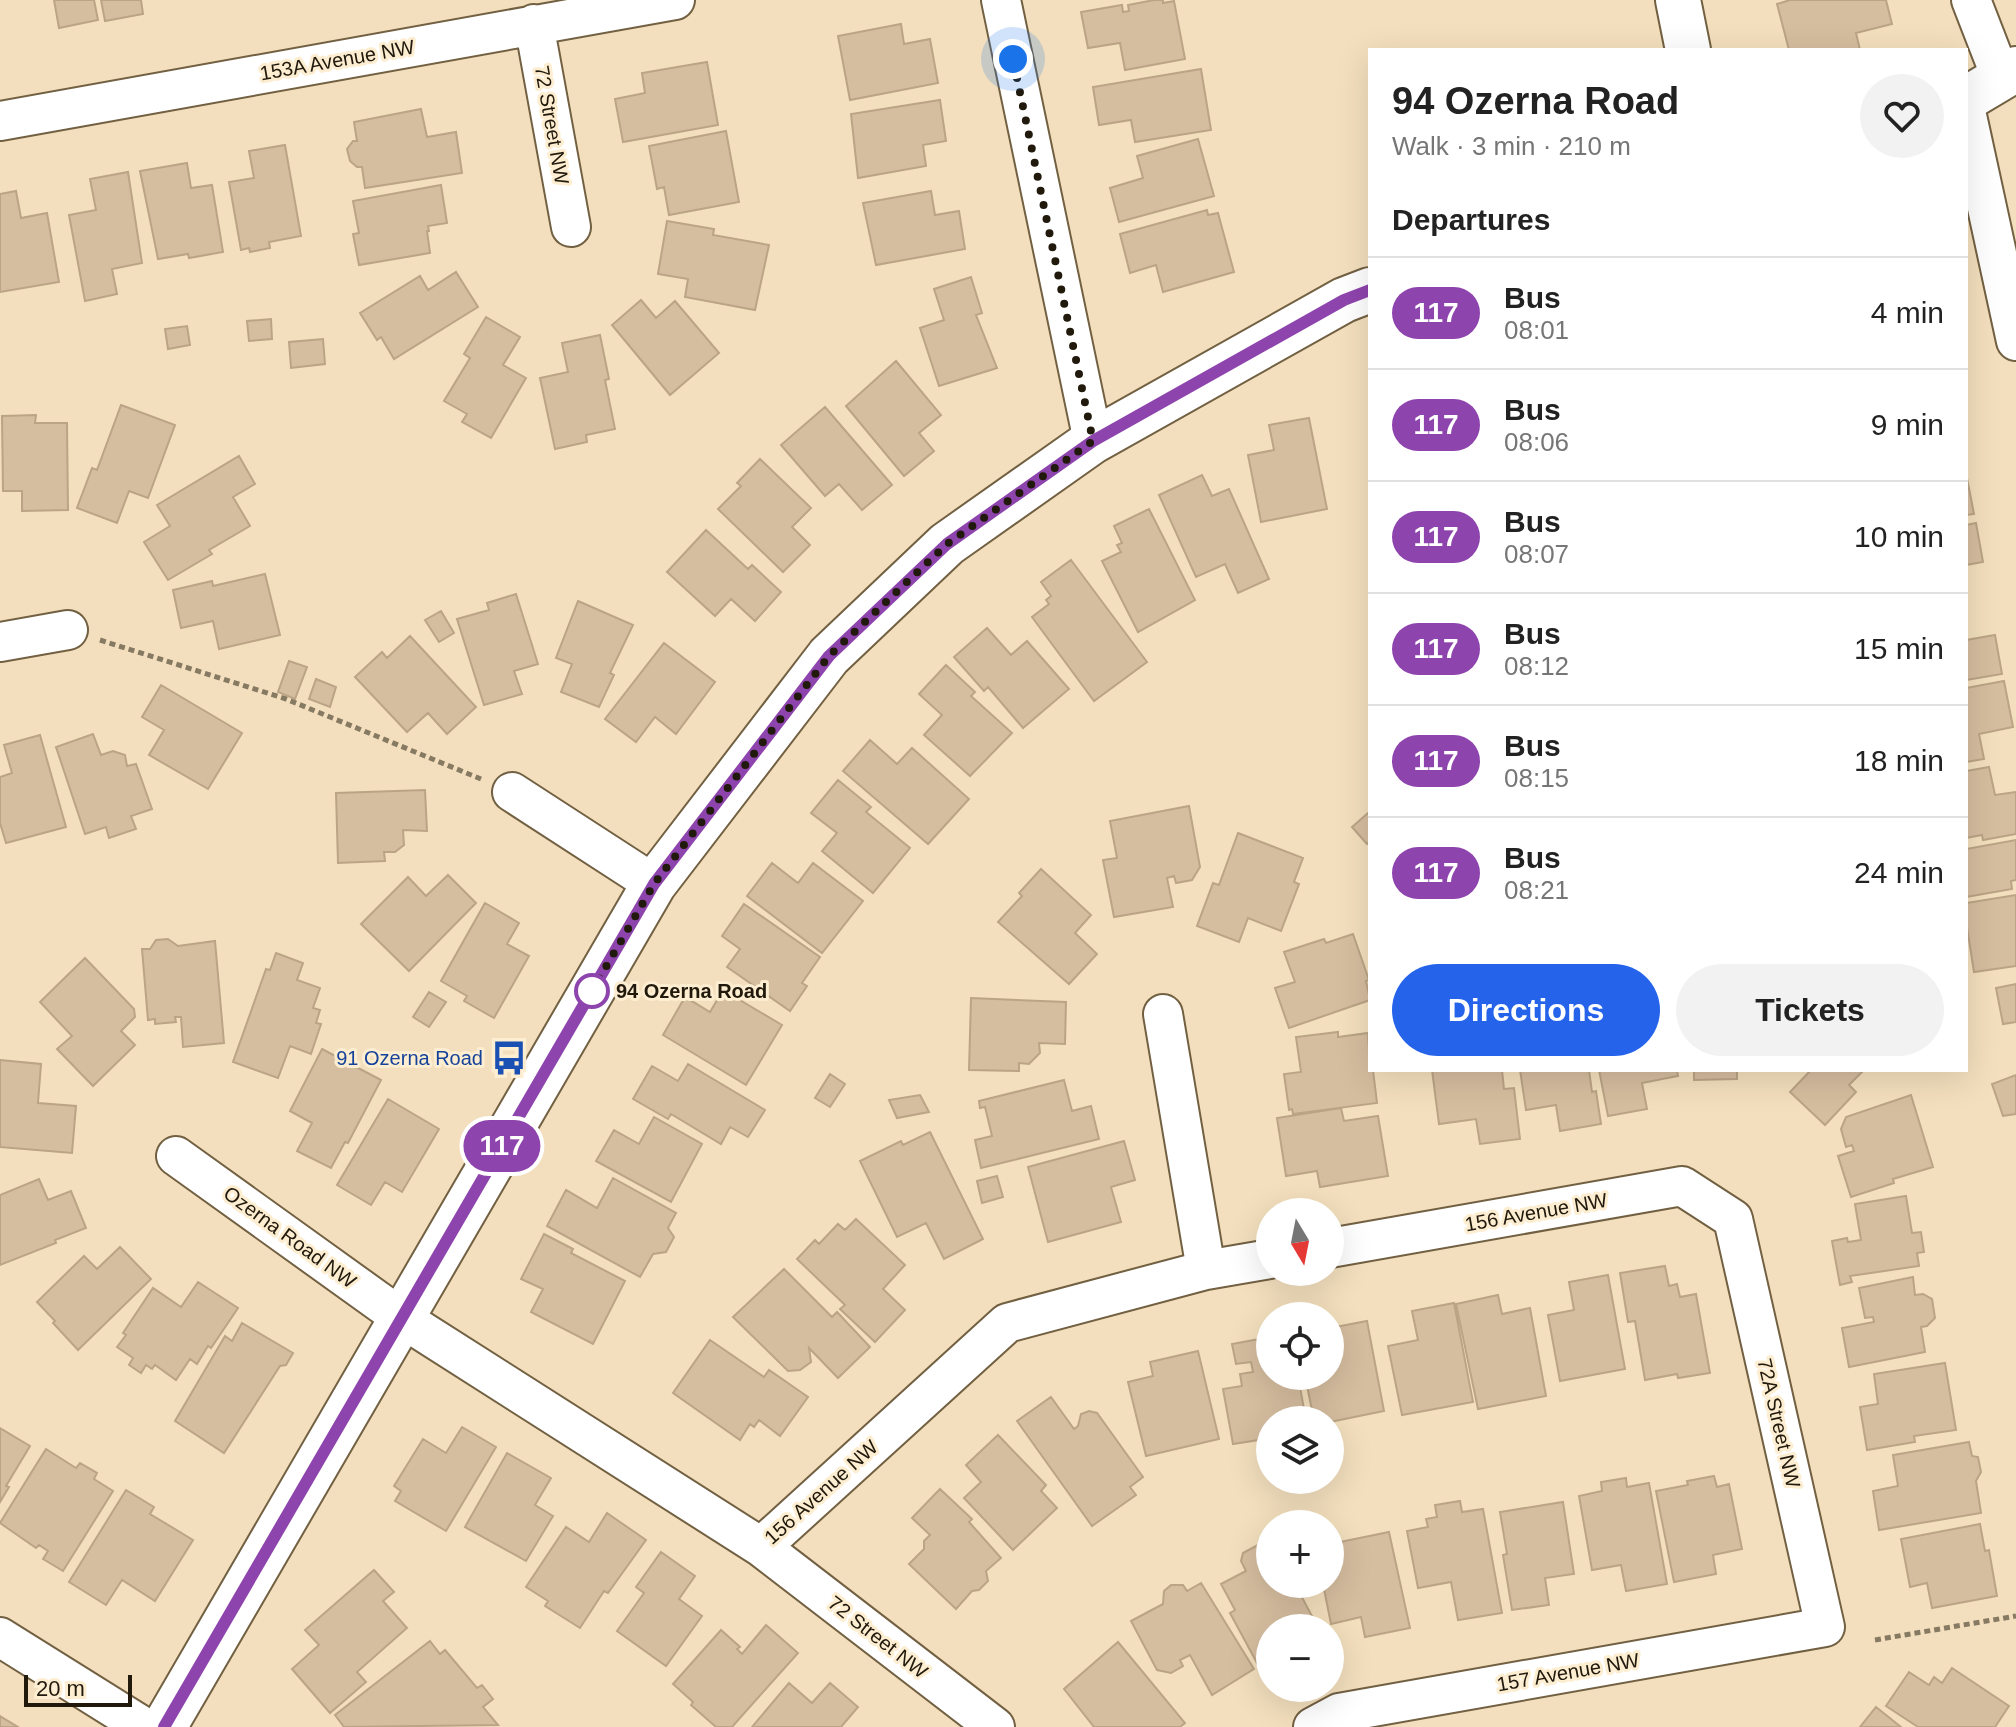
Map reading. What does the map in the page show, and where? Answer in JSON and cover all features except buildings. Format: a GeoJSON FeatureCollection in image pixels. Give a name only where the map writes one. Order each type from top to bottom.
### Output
{"type":"FeatureCollection","features":[{"type":"Feature","properties":{"kind":"street","name":"153A Avenue NW"},"geometry":{"type":"LineString","coordinates":[[0,121],[675,0]]}},
{"type":"Feature","properties":{"kind":"street"},"geometry":{"type":"LineString","coordinates":[[1001,0],[1093,441]]}},
{"type":"Feature","properties":{"kind":"street"},"geometry":{"type":"LineString","coordinates":[[1678,0],[1688,48]]}},
{"type":"Feature","properties":{"kind":"street"},"geometry":{"type":"LineString","coordinates":[[1971,0],[1995,83]]}},
{"type":"Feature","properties":{"kind":"street","name":"72 Street NW"},"geometry":{"type":"LineString","coordinates":[[534,24],[571,227]]}},
{"type":"Feature","properties":{"kind":"street"},"geometry":{"type":"LineString","coordinates":[[1968,120],[2016,341]]}},
{"type":"Feature","properties":{"kind":"street"},"geometry":{"type":"LineString","coordinates":[[164,1727],[654,884],[829,656],[947,544],[1093,441],[1344,300],[1368,291]]}},
{"type":"Feature","properties":{"kind":"street"},"geometry":{"type":"LineString","coordinates":[[0,642],[68,630]]}},
{"type":"Feature","properties":{"kind":"street"},"geometry":{"type":"LineString","coordinates":[[512,792],[654,884]]}},
{"type":"Feature","properties":{"kind":"street"},"geometry":{"type":"LineString","coordinates":[[1163,1014],[1206,1270]]}},
{"type":"Feature","properties":{"kind":"street","name":"Ozerna Road NW"},"geometry":{"type":"LineString","coordinates":[[176,1156],[403,1319]]}},
{"type":"Feature","properties":{"kind":"street","name":"156 Avenue NW"},"geometry":{"type":"LineString","coordinates":[[1344,1246],[1682,1186],[1733,1219]]}},
{"type":"Feature","properties":{"kind":"street","name":"72A Street NW"},"geometry":{"type":"LineString","coordinates":[[1733,1219],[1825,1627]]}},
{"type":"Feature","properties":{"kind":"street","name":"156 Avenue NW"},"geometry":{"type":"LineString","coordinates":[[403,1319],[761,1547],[1007,1323],[1206,1270],[1256,1261]]}},
{"type":"Feature","properties":{"kind":"street","name":"72 Street NW"},"geometry":{"type":"LineString","coordinates":[[761,1547],[995,1727]]}},
{"type":"Feature","properties":{"kind":"street","name":"157 Avenue NW"},"geometry":{"type":"LineString","coordinates":[[1313,1727],[1339,1713],[1825,1627]]}},
{"type":"Feature","properties":{"kind":"street"},"geometry":{"type":"LineString","coordinates":[[0,1637],[144,1727]]}},
{"type":"Feature","properties":{"kind":"path"},"geometry":{"type":"LineString","coordinates":[[68,630],[286,699],[512,792]]}},
{"type":"Feature","properties":{"kind":"path"},"geometry":{"type":"LineString","coordinates":[[1875,1640],[2016,1616]]}},
{"type":"Feature","properties":{"kind":"bus line","name":"117"},"geometry":{"type":"LineString","coordinates":[[164,1727],[654,884],[829,656],[947,544],[1093,441],[1344,300],[1368,291]]}},
{"type":"Feature","properties":{"kind":"place","name":"94 Ozerna Road"},"geometry":{"type":"Point","coordinates":[592,991]}},
{"type":"Feature","properties":{"kind":"place","name":"91 Ozerna Road"},"geometry":{"type":"Point","coordinates":[509,1058]}},
{"type":"Feature","properties":{"kind":"route"},"geometry":{"type":"LineString","coordinates":[[592,991],[654,884],[829,656],[947,544],[1093,441],[1013,59]]}}]}
